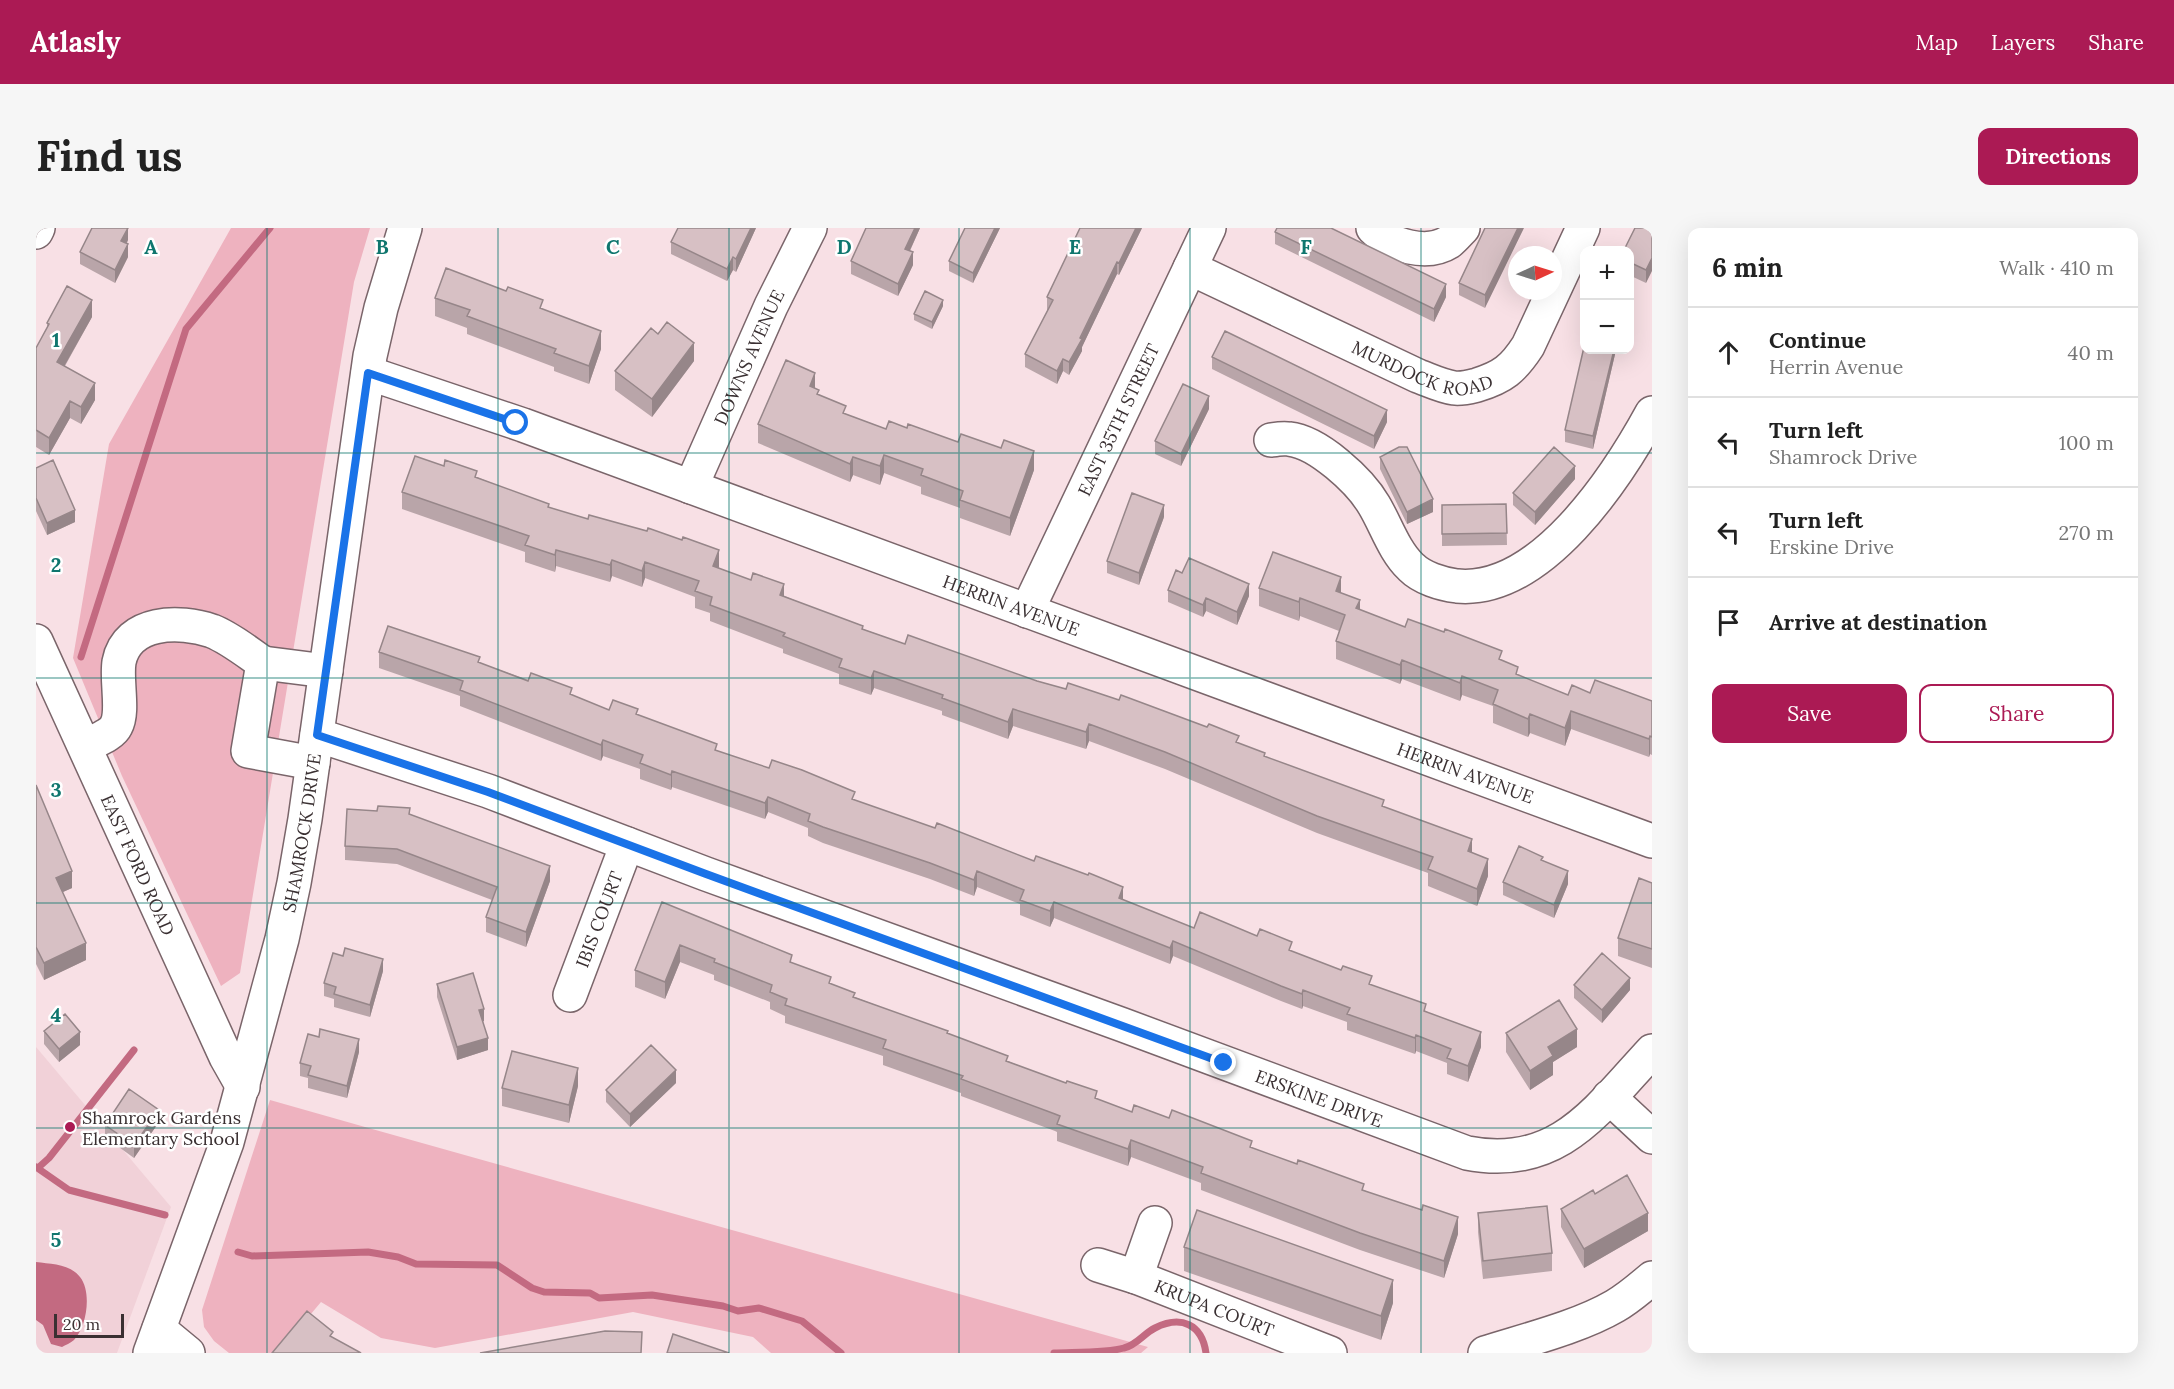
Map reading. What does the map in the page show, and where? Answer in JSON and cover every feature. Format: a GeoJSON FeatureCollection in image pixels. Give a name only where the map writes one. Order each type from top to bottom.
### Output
{"type":"FeatureCollection","features":[{"type":"Feature","properties":{"kind":"street","name":"SHAMROCK DRIVE"},"geometry":{"type":"LineString","coordinates":[[155,1341],[227,1142],[294,883],[368,373],[381,308],[405,228]]}},
{"type":"Feature","properties":{"kind":"street","name":"DOWNS AVENUE"},"geometry":{"type":"LineString","coordinates":[[691,487],[771,306],[810,228]]}},
{"type":"Feature","properties":{"kind":"street","name":"EAST 35TH STREET"},"geometry":{"type":"LineString","coordinates":[[1027,611],[1209,228]]}},
{"type":"Feature","properties":{"kind":"street"},"geometry":{"type":"LineString","coordinates":[[1373,228],[1380,235],[1395,243],[1421,248],[1439,246],[1450,241],[1463,228]]}},
{"type":"Feature","properties":{"kind":"street","name":"MURDOCK ROAD"},"geometry":{"type":"LineString","coordinates":[[1190,268],[1418,376],[1442,386],[1456,389],[1467,388],[1495,380],[1516,364],[1528,346],[1583,228]]}},
{"type":"Feature","properties":{"kind":"street","name":"HERRIN AVENUE"},"geometry":{"type":"LineString","coordinates":[[368,373],[523,425],[1652,841]]}},
{"type":"Feature","properties":{"kind":"street"},"geometry":{"type":"LineString","coordinates":[[1271,440],[1292,439],[1326,456],[1362,487],[1374,504],[1400,554],[1412,568],[1439,582],[1469,587],[1493,583],[1519,572],[1554,545],[1581,519],[1607,484],[1652,413]]}},
{"type":"Feature","properties":{"kind":"street"},"geometry":{"type":"LineString","coordinates":[[86,746],[115,729],[120,715],[117,694],[119,661],[127,643],[145,629],[166,624],[186,625],[212,631],[263,663],[326,671]]}},
{"type":"Feature","properties":{"kind":"street","name":"EAST FORD ROAD"},"geometry":{"type":"LineString","coordinates":[[36,641],[57,690],[86,746],[222,1049],[243,1087]]}},
{"type":"Feature","properties":{"kind":"street","name":"ERSKINE DRIVE"},"geometry":{"type":"LineString","coordinates":[[263,663],[248,752],[315,749],[488,792],[1467,1153],[1487,1157],[1521,1155],[1537,1151],[1572,1133],[1652,1051]]}},
{"type":"Feature","properties":{"kind":"street","name":"IBIS COURT"},"geometry":{"type":"LineString","coordinates":[[570,995],[627,844]]}},
{"type":"Feature","properties":{"kind":"street"},"geometry":{"type":"LineString","coordinates":[[1609,1097],[1652,1137]]}},
{"type":"Feature","properties":{"kind":"street"},"geometry":{"type":"LineString","coordinates":[[1136,1277],[1155,1223]]}},
{"type":"Feature","properties":{"kind":"street","name":"KRUPA COURT"},"geometry":{"type":"LineString","coordinates":[[1098,1265],[1136,1277],[1330,1353]]}},
{"type":"Feature","properties":{"kind":"street"},"geometry":{"type":"LineString","coordinates":[[1485,1353],[1587,1320],[1615,1306],[1652,1278]]}},
{"type":"Feature","properties":{"kind":"street"},"geometry":{"type":"LineString","coordinates":[[155,1341],[188,1353]]}},
{"type":"Feature","properties":{"kind":"shaded area"},"geometry":{"type":"Polygon","coordinates":[[[231,228],[370,228],[354,282],[240,973],[221,986],[122,776],[73,658],[109,444],[231,228]]]}},
{"type":"Feature","properties":{"kind":"shaded area","name":"Shamrock Gardens Elementary School"},"geometry":{"type":"Polygon","coordinates":[[[36,1047],[171,1207],[117,1353],[36,1353],[36,1047]]]}},
{"type":"Feature","properties":{"kind":"shaded area"},"geometry":{"type":"Polygon","coordinates":[[[270,1100],[1148,1347],[1141,1353],[771,1353],[753,1337],[633,1312],[435,1348],[381,1338],[321,1302],[278,1353],[229,1353],[214,1341],[204,1327],[202,1310],[270,1100]]]}},
{"type":"Feature","properties":{"kind":"shaded area"},"geometry":{"type":"Polygon","coordinates":[[[36,1262],[71,1269],[84,1283],[87,1300],[85,1318],[74,1340],[62,1347],[51,1344],[43,1325],[36,1320],[36,1262]]]}},
{"type":"Feature","properties":{"kind":"building"},"geometry":{"type":"Polygon","coordinates":[[[92,228],[128,228],[121,241],[128,244],[115,270],[80,252],[92,228]]]}},
{"type":"Feature","properties":{"kind":"building"},"geometry":{"type":"Polygon","coordinates":[[[678,228],[751,228],[736,259],[733,257],[727,269],[671,242],[678,228]]]}},
{"type":"Feature","properties":{"kind":"building"},"geometry":{"type":"Polygon","coordinates":[[[866,228],[915,228],[905,249],[913,252],[898,284],[851,261],[866,228]]]}},
{"type":"Feature","properties":{"kind":"building"},"geometry":{"type":"Polygon","coordinates":[[[965,228],[995,228],[973,273],[949,261],[965,228]]]}},
{"type":"Feature","properties":{"kind":"building"},"geometry":{"type":"Polygon","coordinates":[[[1080,228],[1136,228],[1080,338],[1082,339],[1069,362],[1063,359],[1057,371],[1025,354],[1053,300],[1047,297],[1080,228]]]}},
{"type":"Feature","properties":{"kind":"building"},"geometry":{"type":"Polygon","coordinates":[[[1277,228],[1331,228],[1446,284],[1434,309],[1275,232],[1277,228]]]}},
{"type":"Feature","properties":{"kind":"building"},"geometry":{"type":"Polygon","coordinates":[[[1485,228],[1518,228],[1485,295],[1459,283],[1485,228]]]}},
{"type":"Feature","properties":{"kind":"building"},"geometry":{"type":"Polygon","coordinates":[[[1635,228],[1652,228],[1652,258],[1646,270],[1634,264],[1634,246],[1626,246],[1635,228]]]}},
{"type":"Feature","properties":{"kind":"building"},"geometry":{"type":"Polygon","coordinates":[[[446,268],[506,291],[508,287],[543,300],[540,308],[601,331],[589,366],[554,353],[556,349],[467,316],[470,310],[435,298],[446,268]]]}},
{"type":"Feature","properties":{"kind":"building"},"geometry":{"type":"Polygon","coordinates":[[[67,286],[92,300],[57,362],[95,383],[81,407],[70,401],[49,438],[36,430],[36,348],[67,286]]]}},
{"type":"Feature","properties":{"kind":"building"},"geometry":{"type":"Polygon","coordinates":[[[925,291],[943,300],[932,322],[914,314],[925,291]]]}},
{"type":"Feature","properties":{"kind":"building"},"geometry":{"type":"Polygon","coordinates":[[[667,322],[694,343],[652,399],[615,371],[651,328],[658,334],[667,322]]]}},
{"type":"Feature","properties":{"kind":"building"},"geometry":{"type":"Polygon","coordinates":[[[1225,331],[1387,410],[1374,436],[1212,357],[1225,331]]]}},
{"type":"Feature","properties":{"kind":"building"},"geometry":{"type":"Polygon","coordinates":[[[1582,354],[1613,354],[1593,436],[1565,430],[1582,354]]]}},
{"type":"Feature","properties":{"kind":"building"},"geometry":{"type":"Polygon","coordinates":[[[786,360],[815,373],[810,386],[819,390],[817,394],[846,406],[843,413],[886,429],[889,421],[907,428],[908,424],[958,442],[961,434],[1001,448],[1004,440],[1034,451],[1010,518],[960,500],[963,491],[921,475],[923,469],[884,455],[880,466],[853,457],[850,464],[758,424],[786,360]]]}},
{"type":"Feature","properties":{"kind":"building"},"geometry":{"type":"Polygon","coordinates":[[[1183,384],[1209,396],[1181,454],[1155,441],[1183,384]]]}},
{"type":"Feature","properties":{"kind":"building"},"geometry":{"type":"Polygon","coordinates":[[[1399,447],[1407,447],[1433,499],[1407,512],[1380,457],[1399,447]]]}},
{"type":"Feature","properties":{"kind":"building"},"geometry":{"type":"Polygon","coordinates":[[[1554,447],[1575,466],[1535,512],[1513,493],[1554,447]]]}},
{"type":"Feature","properties":{"kind":"building"},"geometry":{"type":"Polygon","coordinates":[[[415,456],[444,466],[445,460],[477,471],[475,477],[549,504],[548,507],[588,519],[589,515],[647,531],[648,528],[719,550],[713,566],[751,580],[753,573],[784,584],[780,595],[905,644],[908,635],[1037,681],[1066,689],[1068,683],[1119,700],[1121,695],[1207,727],[1209,724],[1239,736],[1236,742],[1265,753],[1264,756],[1384,800],[1382,806],[1472,839],[1468,851],[1488,859],[1477,889],[1428,869],[1433,857],[1317,816],[1165,752],[1089,724],[1086,732],[1013,709],[1008,722],[942,698],[943,695],[874,671],[871,678],[839,667],[842,659],[783,636],[785,633],[710,605],[712,597],[695,591],[699,581],[645,562],[642,571],[612,560],[610,565],[556,550],[555,555],[525,545],[529,536],[402,492],[415,456]]]}},
{"type":"Feature","properties":{"kind":"building"},"geometry":{"type":"Polygon","coordinates":[[[53,460],[75,510],[47,523],[36,498],[36,468],[53,460]]]}},
{"type":"Feature","properties":{"kind":"building"},"geometry":{"type":"Polygon","coordinates":[[[1132,493],[1164,505],[1139,573],[1107,561],[1132,493]]]}},
{"type":"Feature","properties":{"kind":"building"},"geometry":{"type":"Polygon","coordinates":[[[1506,504],[1507,533],[1442,534],[1442,505],[1506,504]]]}},
{"type":"Feature","properties":{"kind":"building"},"geometry":{"type":"Polygon","coordinates":[[[1273,552],[1341,577],[1336,591],[1360,600],[1356,608],[1405,627],[1408,619],[1444,632],[1445,629],[1502,651],[1499,659],[1518,667],[1516,674],[1568,695],[1572,685],[1590,693],[1595,680],[1652,701],[1652,737],[1650,736],[1649,739],[1571,711],[1565,728],[1530,714],[1528,719],[1493,704],[1498,690],[1462,676],[1460,683],[1402,660],[1400,665],[1336,641],[1345,615],[1300,598],[1299,602],[1259,588],[1273,552]]]}},
{"type":"Feature","properties":{"kind":"building"},"geometry":{"type":"Polygon","coordinates":[[[1189,558],[1249,584],[1237,612],[1206,598],[1203,605],[1168,590],[1176,570],[1182,573],[1189,558]]]}},
{"type":"Feature","properties":{"kind":"building"},"geometry":{"type":"Polygon","coordinates":[[[388,626],[480,657],[478,662],[528,681],[531,673],[572,688],[570,694],[609,710],[613,700],[638,709],[636,714],[717,744],[715,750],[769,768],[772,760],[802,770],[855,792],[852,799],[935,828],[937,823],[1034,861],[1036,856],[1088,875],[1089,873],[1123,887],[1119,898],[1194,928],[1200,912],[1257,936],[1260,929],[1292,942],[1289,950],[1341,970],[1343,966],[1372,976],[1369,984],[1426,1004],[1424,1011],[1481,1032],[1468,1066],[1447,1058],[1451,1049],[1416,1035],[1415,1038],[1347,1014],[1350,1008],[1303,990],[1302,994],[1173,941],[1170,948],[1054,902],[1050,911],[1020,900],[1024,890],[977,871],[974,880],[808,821],[810,814],[768,797],[765,803],[672,771],[671,775],[640,763],[643,755],[603,740],[601,745],[460,690],[463,681],[379,652],[388,626]]]}},
{"type":"Feature","properties":{"kind":"building"},"geometry":{"type":"Polygon","coordinates":[[[36,785],[72,871],[56,878],[86,943],[44,963],[36,947],[36,785]]]}},
{"type":"Feature","properties":{"kind":"building"},"geometry":{"type":"Polygon","coordinates":[[[378,806],[410,808],[409,814],[550,866],[526,932],[486,917],[497,887],[397,849],[345,846],[347,809],[377,811],[378,806]]]}},
{"type":"Feature","properties":{"kind":"building"},"geometry":{"type":"Polygon","coordinates":[[[1519,846],[1543,857],[1541,860],[1568,871],[1554,905],[1503,882],[1519,846]]]}},
{"type":"Feature","properties":{"kind":"building"},"geometry":{"type":"Polygon","coordinates":[[[1639,878],[1652,883],[1652,949],[1618,938],[1639,878]]]}},
{"type":"Feature","properties":{"kind":"building"},"geometry":{"type":"Polygon","coordinates":[[[662,902],[792,955],[790,962],[831,977],[829,983],[855,993],[853,997],[948,1031],[947,1033],[1008,1056],[1006,1061],[1066,1083],[1067,1081],[1097,1091],[1095,1098],[1132,1112],[1134,1105],[1169,1118],[1172,1110],[1252,1141],[1250,1147],[1297,1164],[1298,1160],[1364,1184],[1362,1190],[1422,1210],[1423,1205],[1458,1217],[1444,1261],[1360,1233],[1201,1173],[1203,1167],[1131,1140],[1128,1149],[1057,1124],[1060,1116],[961,1079],[963,1076],[883,1048],[886,1040],[785,1005],[787,999],[770,992],[772,985],[714,962],[715,959],[680,945],[665,982],[635,970],[662,902]]]}},
{"type":"Feature","properties":{"kind":"building"},"geometry":{"type":"Polygon","coordinates":[[[345,948],[383,959],[370,1005],[334,994],[336,987],[324,983],[333,953],[343,956],[345,948]]]}},
{"type":"Feature","properties":{"kind":"building"},"geometry":{"type":"Polygon","coordinates":[[[1602,953],[1630,978],[1602,1010],[1574,985],[1602,953]]]}},
{"type":"Feature","properties":{"kind":"building"},"geometry":{"type":"Polygon","coordinates":[[[473,973],[484,1009],[479,1010],[488,1038],[457,1047],[437,984],[473,973]]]}},
{"type":"Feature","properties":{"kind":"building"},"geometry":{"type":"Polygon","coordinates":[[[1559,1000],[1577,1029],[1548,1047],[1553,1056],[1530,1071],[1506,1033],[1559,1000]]]}},
{"type":"Feature","properties":{"kind":"building"},"geometry":{"type":"Polygon","coordinates":[[[65,1014],[80,1032],[59,1049],[44,1031],[65,1014]]]}},
{"type":"Feature","properties":{"kind":"building"},"geometry":{"type":"Polygon","coordinates":[[[320,1029],[359,1039],[347,1086],[308,1075],[311,1066],[300,1063],[308,1034],[319,1037],[320,1029]]]}},
{"type":"Feature","properties":{"kind":"building"},"geometry":{"type":"Polygon","coordinates":[[[651,1045],[676,1070],[630,1114],[606,1090],[651,1045]]]}},
{"type":"Feature","properties":{"kind":"building"},"geometry":{"type":"Polygon","coordinates":[[[512,1051],[578,1068],[569,1105],[502,1088],[512,1051]]]}},
{"type":"Feature","properties":{"kind":"building"},"geometry":{"type":"Polygon","coordinates":[[[129,1089],[159,1110],[134,1145],[105,1125],[129,1089]]]}},
{"type":"Feature","properties":{"kind":"building"},"geometry":{"type":"Polygon","coordinates":[[[1627,1175],[1648,1213],[1584,1249],[1561,1209],[1593,1190],[1595,1194],[1627,1175]]]}},
{"type":"Feature","properties":{"kind":"building"},"geometry":{"type":"Polygon","coordinates":[[[1547,1206],[1552,1253],[1483,1261],[1478,1213],[1547,1206]]]}},
{"type":"Feature","properties":{"kind":"building"},"geometry":{"type":"Polygon","coordinates":[[[1197,1210],[1393,1280],[1381,1316],[1184,1247],[1197,1210]]]}},
{"type":"Feature","properties":{"kind":"building"},"geometry":{"type":"Polygon","coordinates":[[[307,1311],[333,1332],[330,1336],[361,1353],[272,1353],[307,1311]]]}},
{"type":"Feature","properties":{"kind":"building"},"geometry":{"type":"Polygon","coordinates":[[[605,1331],[642,1332],[641,1353],[480,1353],[605,1331]]]}},
{"type":"Feature","properties":{"kind":"building"},"geometry":{"type":"Polygon","coordinates":[[[673,1334],[729,1353],[667,1353],[673,1334]]]}},
{"type":"Feature","properties":{"kind":"waterway"},"geometry":{"type":"LineString","coordinates":[[81,657],[186,329],[270,228]]}},
{"type":"Feature","properties":{"kind":"waterway"},"geometry":{"type":"LineString","coordinates":[[39,1167],[49,1158],[134,1050]]}},
{"type":"Feature","properties":{"kind":"waterway"},"geometry":{"type":"LineString","coordinates":[[36,1167],[69,1190],[165,1215]]}},
{"type":"Feature","properties":{"kind":"waterway"},"geometry":{"type":"LineString","coordinates":[[238,1252],[252,1256],[368,1252],[398,1257],[416,1264],[497,1265],[532,1288],[544,1292],[590,1293],[599,1298],[652,1295],[723,1306],[738,1311],[759,1308],[802,1321],[841,1353]]}},
{"type":"Feature","properties":{"kind":"waterway"},"geometry":{"type":"LineString","coordinates":[[1054,1353],[1117,1350],[1133,1344],[1155,1328],[1173,1322],[1189,1325],[1195,1329],[1204,1343],[1206,1353]]}},
{"type":"Feature","properties":{"kind":"place","name":"Shamrock Gardens Elementary School"},"geometry":{"type":"Point","coordinates":[70,1127]}},
{"type":"Feature","properties":{"kind":"route"},"geometry":{"type":"LineString","coordinates":[[516,423],[368,373],[317,735],[488,792],[1224,1063]]}}]}
